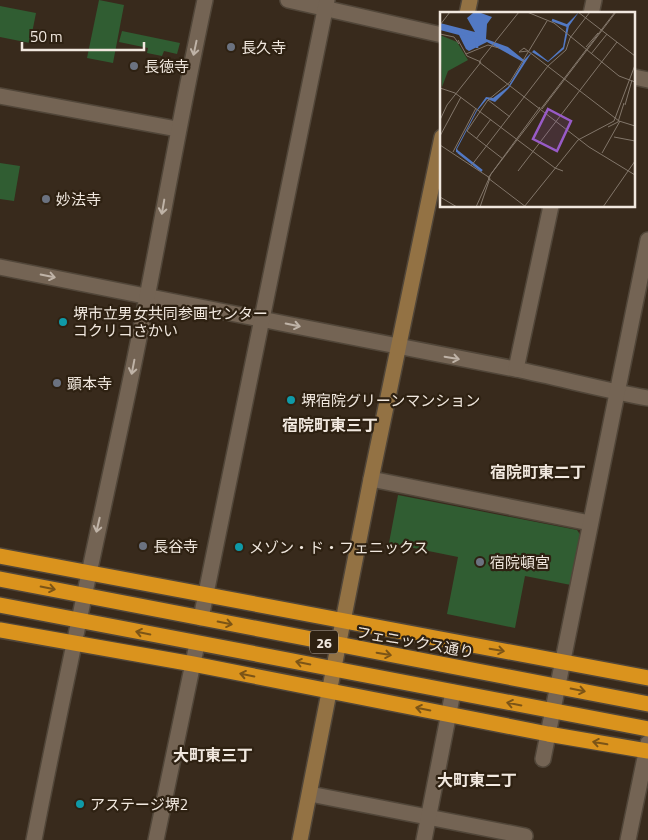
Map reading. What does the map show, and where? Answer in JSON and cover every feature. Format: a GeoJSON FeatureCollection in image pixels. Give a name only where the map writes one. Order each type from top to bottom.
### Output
{"type":"FeatureCollection","features":[{"type":"Feature","properties":{"kind":"highway","name":"26"},"geometry":{"type":"LineString","coordinates":[[0,556],[648,678]]}},
{"type":"Feature","properties":{"kind":"highway","name":"フェニックス通り"},"geometry":{"type":"LineString","coordinates":[[0,579],[648,704]]}},
{"type":"Feature","properties":{"kind":"highway","name":"26"},"geometry":{"type":"LineString","coordinates":[[0,605],[648,729]]}},
{"type":"Feature","properties":{"kind":"highway"},"geometry":{"type":"LineString","coordinates":[[0,630],[193,664],[548,734],[648,748]]}},
{"type":"Feature","properties":{"kind":"street"},"geometry":{"type":"LineString","coordinates":[[34,840],[83,594],[125,406],[205,0]]}},
{"type":"Feature","properties":{"kind":"street"},"geometry":{"type":"LineString","coordinates":[[288,0],[326,4],[440,34]]}},
{"type":"Feature","properties":{"kind":"street"},"geometry":{"type":"LineString","coordinates":[[201,618],[326,4]]}},
{"type":"Feature","properties":{"kind":"street"},"geometry":{"type":"LineString","coordinates":[[0,96],[178,130]]}},
{"type":"Feature","properties":{"kind":"street"},"geometry":{"type":"LineString","coordinates":[[300,840],[371,479],[440,146]]}},
{"type":"Feature","properties":{"kind":"street"},"geometry":{"type":"LineString","coordinates":[[516,369],[551,208]]}},
{"type":"Feature","properties":{"kind":"street"},"geometry":{"type":"LineString","coordinates":[[543,759],[648,240]]}},
{"type":"Feature","properties":{"kind":"street"},"geometry":{"type":"LineString","coordinates":[[0,267],[261,318],[398,348],[516,369],[648,398]]}},
{"type":"Feature","properties":{"kind":"street"},"geometry":{"type":"LineString","coordinates":[[371,479],[590,523]]}},
{"type":"Feature","properties":{"kind":"street"},"geometry":{"type":"LineString","coordinates":[[156,840],[197,644]]}},
{"type":"Feature","properties":{"kind":"street"},"geometry":{"type":"LineString","coordinates":[[424,840],[453,692]]}},
{"type":"Feature","properties":{"kind":"street"},"geometry":{"type":"LineString","coordinates":[[628,840],[648,748]]}},
{"type":"Feature","properties":{"kind":"street"},"geometry":{"type":"LineString","coordinates":[[310,794],[525,836]]}},
{"type":"Feature","properties":{"kind":"green space"},"geometry":{"type":"Polygon","coordinates":[[[99,0],[124,5],[113,63],[87,58],[99,0]]]}},
{"type":"Feature","properties":{"kind":"green space"},"geometry":{"type":"Polygon","coordinates":[[[0,6],[36,13],[30,43],[0,37],[0,6]]]}},
{"type":"Feature","properties":{"kind":"green space"},"geometry":{"type":"Polygon","coordinates":[[[122,31],[180,43],[177,54],[164,51],[162,56],[147,53],[148,48],[119,42],[122,31]]]}},
{"type":"Feature","properties":{"kind":"green space"},"geometry":{"type":"Polygon","coordinates":[[[0,163],[20,166],[14,201],[0,199],[0,163]]]}},
{"type":"Feature","properties":{"kind":"green space","name":"宿院頓宮"},"geometry":{"type":"Polygon","coordinates":[[[398,495],[577,530],[581,536],[571,585],[525,576],[515,628],[447,614],[458,557],[389,543],[398,495]]]}},
{"type":"Feature","properties":{"kind":"place","name":"長久寺"},"geometry":{"type":"Point","coordinates":[231,47]}},
{"type":"Feature","properties":{"kind":"place","name":"長徳寺"},"geometry":{"type":"Point","coordinates":[134,66]}},
{"type":"Feature","properties":{"kind":"place","name":"妙法寺"},"geometry":{"type":"Point","coordinates":[46,199]}},
{"type":"Feature","properties":{"kind":"place","name":"堺市立男女共同参画センター コクリコさかい"},"geometry":{"type":"Point","coordinates":[63,322]}},
{"type":"Feature","properties":{"kind":"place","name":"顕本寺"},"geometry":{"type":"Point","coordinates":[57,383]}},
{"type":"Feature","properties":{"kind":"place","name":"堺宿院グリーンマンション"},"geometry":{"type":"Point","coordinates":[291,400]}},
{"type":"Feature","properties":{"kind":"place","name":"長谷寺"},"geometry":{"type":"Point","coordinates":[143,546]}},
{"type":"Feature","properties":{"kind":"place","name":"メゾン・ド・フェニックス"},"geometry":{"type":"Point","coordinates":[239,547]}},
{"type":"Feature","properties":{"kind":"place","name":"宿院頓宮"},"geometry":{"type":"Point","coordinates":[480,562]}},
{"type":"Feature","properties":{"kind":"place","name":"アステージ堺2"},"geometry":{"type":"Point","coordinates":[80,804]}},
{"type":"Feature","properties":{"kind":"district","name":"宿院町東三丁"},"geometry":{"type":"Point","coordinates":[330,425]}},
{"type":"Feature","properties":{"kind":"district","name":"宿院町東二丁"},"geometry":{"type":"Point","coordinates":[538,472]}},
{"type":"Feature","properties":{"kind":"district","name":"大町東三丁"},"geometry":{"type":"Point","coordinates":[213,755]}},
{"type":"Feature","properties":{"kind":"district","name":"大町東二丁"},"geometry":{"type":"Point","coordinates":[477,780]}}]}
